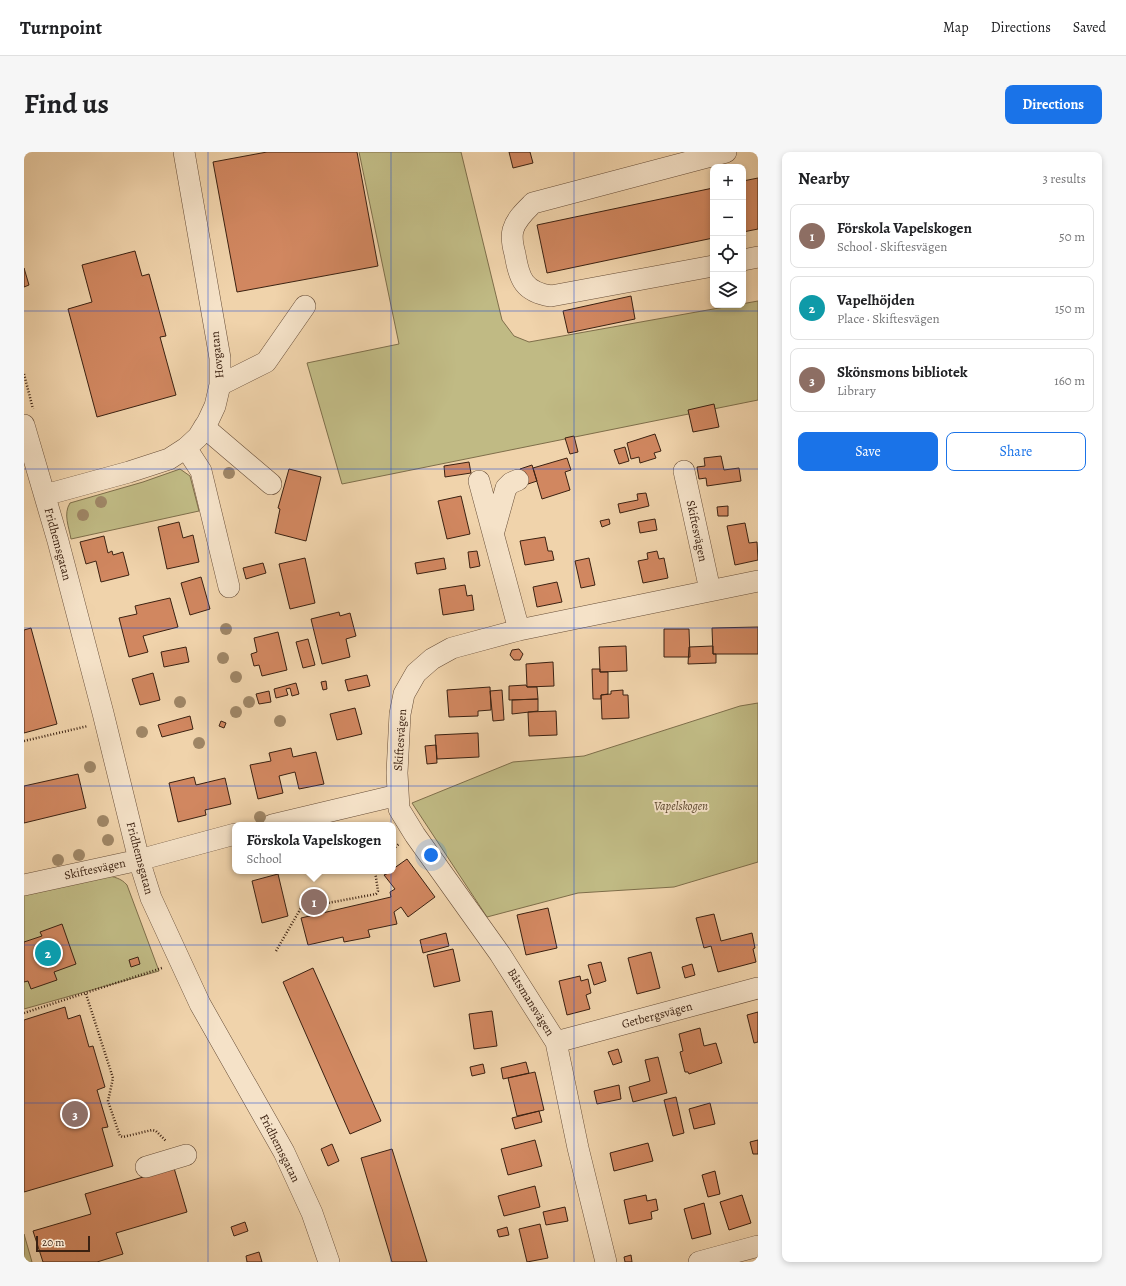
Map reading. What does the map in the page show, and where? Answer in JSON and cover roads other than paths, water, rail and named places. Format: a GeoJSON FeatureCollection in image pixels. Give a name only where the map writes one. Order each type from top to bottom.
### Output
{"type":"FeatureCollection","features":[{"type":"Feature","properties":{"kind":"street","name":"Hovgatan"},"geometry":{"type":"LineString","coordinates":[[45,495],[129,472],[169,459],[186,448],[198,437],[215,406],[220,385],[220,358],[184,152]]}},
{"type":"Feature","properties":{"kind":"street"},"geometry":{"type":"LineString","coordinates":[[710,267],[551,296],[540,295],[530,289],[522,281],[518,272],[512,242],[513,230],[517,220],[533,203],[726,152]]}},
{"type":"Feature","properties":{"kind":"street"},"geometry":{"type":"LineString","coordinates":[[746,259],[758,257]]}},
{"type":"Feature","properties":{"kind":"street"},"geometry":{"type":"LineString","coordinates":[[220,385],[266,362],[305,306]]}},
{"type":"Feature","properties":{"kind":"street","name":"Fridhemsgatan"},"geometry":{"type":"LineString","coordinates":[[24,425],[45,495],[106,721],[139,860],[151,898],[200,1004],[284,1152],[312,1213],[329,1262]]}},
{"type":"Feature","properties":{"kind":"street"},"geometry":{"type":"LineString","coordinates":[[204,427],[271,484]]}},
{"type":"Feature","properties":{"kind":"street"},"geometry":{"type":"LineString","coordinates":[[186,448],[201,471],[229,586]]}},
{"type":"Feature","properties":{"kind":"street","name":"Skiftesvägen"},"geometry":{"type":"LineString","coordinates":[[684,471],[710,590]]}},
{"type":"Feature","properties":{"kind":"street"},"geometry":{"type":"LineString","coordinates":[[494,531],[506,488],[518,480]]}},
{"type":"Feature","properties":{"kind":"street"},"geometry":{"type":"LineString","coordinates":[[479,481],[494,531],[519,630]]}},
{"type":"Feature","properties":{"kind":"street","name":"Skiftesvägen"},"geometry":{"type":"LineString","coordinates":[[398,794],[397,773],[400,714],[404,694],[416,674],[432,659],[452,648],[519,630],[758,581]]}},
{"type":"Feature","properties":{"kind":"street"},"geometry":{"type":"LineString","coordinates":[[284,822],[398,794]]}},
{"type":"Feature","properties":{"kind":"street","name":"Båtsmansvägen"},"geometry":{"type":"LineString","coordinates":[[398,794],[399,809],[415,835],[500,954],[556,1042],[578,1148],[606,1262]]}},
{"type":"Feature","properties":{"kind":"street","name":"Skiftesvägen"},"geometry":{"type":"LineString","coordinates":[[24,885],[139,860],[232,835]]}},
{"type":"Feature","properties":{"kind":"street","name":"Getbergsvägen"},"geometry":{"type":"LineString","coordinates":[[556,1042],[758,988]]}},
{"type":"Feature","properties":{"kind":"street"},"geometry":{"type":"LineString","coordinates":[[146,1167],[186,1155]]}},
{"type":"Feature","properties":{"kind":"street"},"geometry":{"type":"LineString","coordinates":[[699,1262],[758,1246]]}},
{"type":"Feature","properties":{"kind":"place","name":"Förskola Vapelskogen"},"geometry":{"type":"Point","coordinates":[314,902]}},
{"type":"Feature","properties":{"kind":"place","name":"Vapelhöjden"},"geometry":{"type":"Point","coordinates":[48,953]}},
{"type":"Feature","properties":{"kind":"place","name":"Skönsmons bibliotek"},"geometry":{"type":"Point","coordinates":[75,1114]}},
{"type":"Feature","properties":{"kind":"park label","name":"Vapelskogen"},"geometry":{"type":"Point","coordinates":[681,806]}}]}
